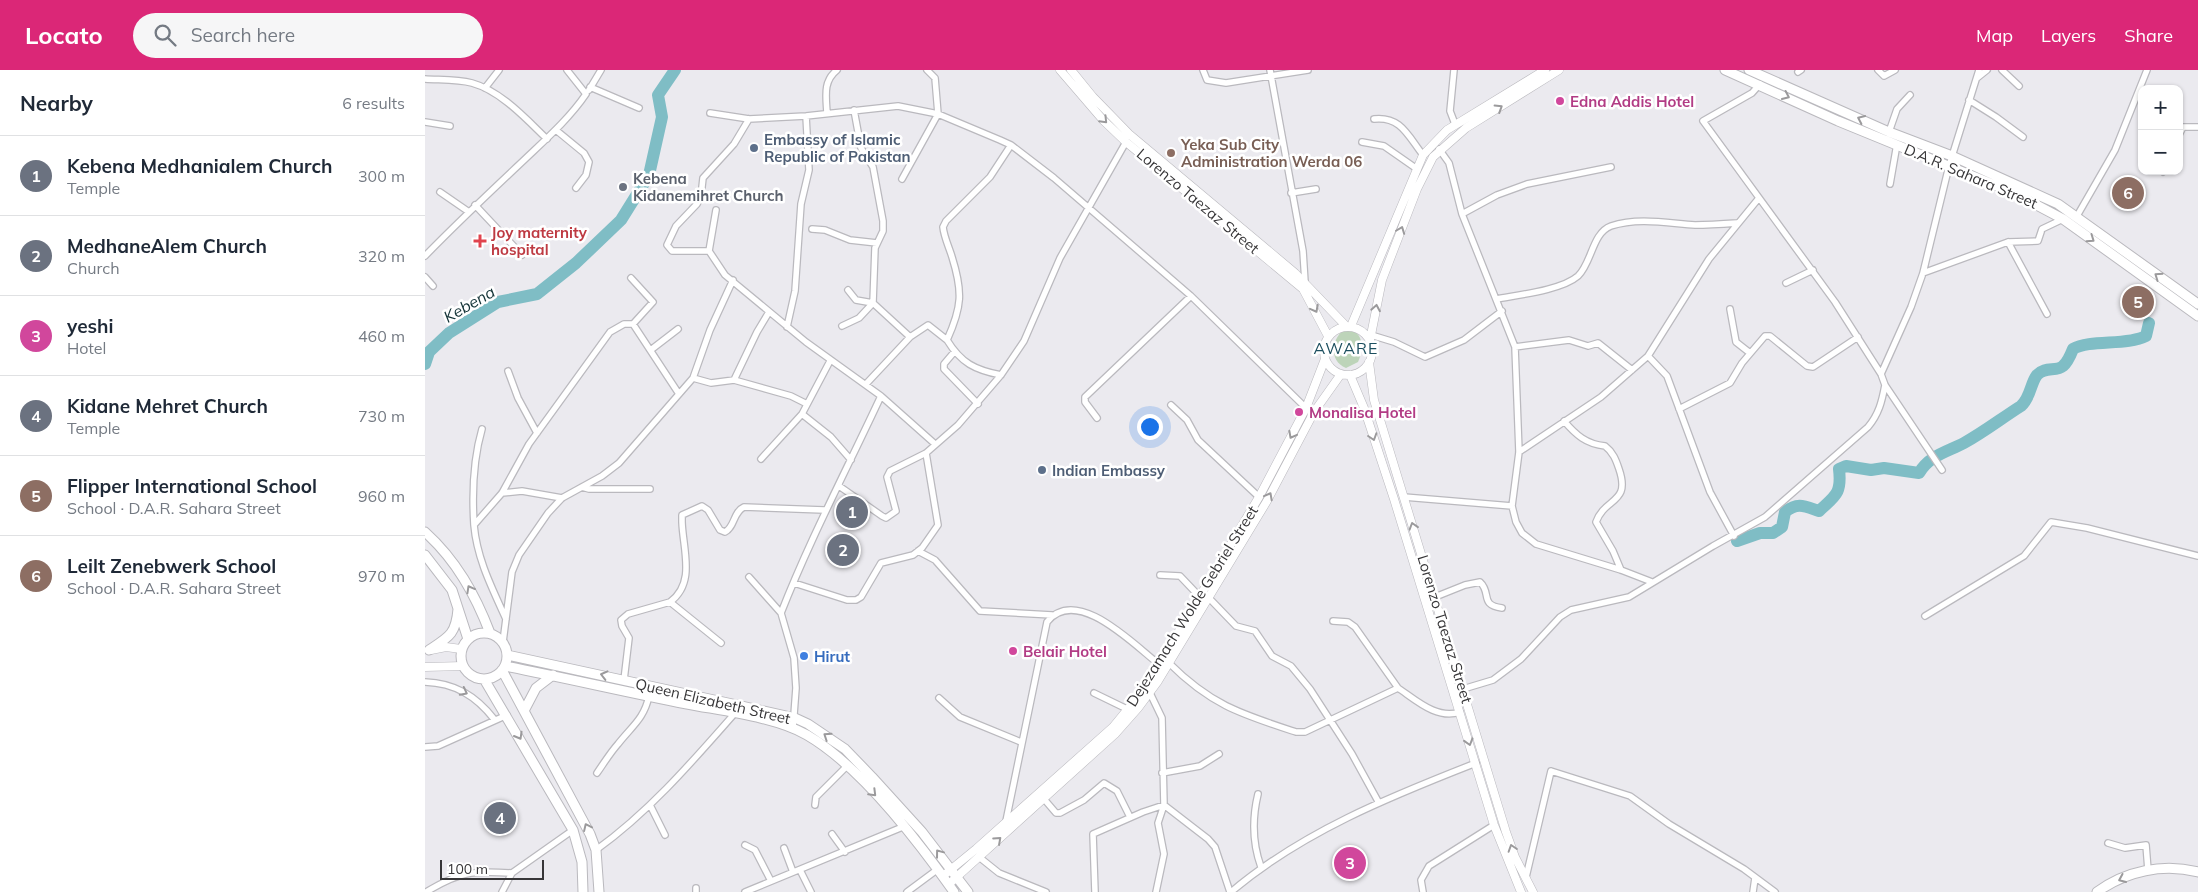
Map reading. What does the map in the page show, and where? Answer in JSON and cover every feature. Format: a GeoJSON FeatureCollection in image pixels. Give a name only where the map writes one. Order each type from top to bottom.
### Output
{"type":"FeatureCollection","features":[{"type":"Feature","properties":{"kind":"main road","name":"Lorenzo Taezaz Street"},"geometry":{"type":"LineString","coordinates":[[1060,70],[1103,120],[1126,142],[1303,289],[1328,336]]}},
{"type":"Feature","properties":{"kind":"main road"},"geometry":{"type":"LineString","coordinates":[[1071,70],[1112,118],[1305,282],[1348,326],[1365,333],[1370,338]]}},
{"type":"Feature","properties":{"kind":"main road"},"geometry":{"type":"LineString","coordinates":[[1545,70],[1455,124],[1423,155],[1348,326],[1333,331],[1325,343],[1325,359],[1334,371],[1350,375],[1361,371],[1369,362],[1371,355],[1370,338],[1379,292],[1389,260],[1425,169],[1439,149],[1466,128],[1559,70]]}},
{"type":"Feature","properties":{"kind":"main road","name":"D.A.R. Sahara Street"},"geometry":{"type":"LineString","coordinates":[[1725,70],[1760,84],[1838,121],[2014,193],[2063,219],[2198,316]]}},
{"type":"Feature","properties":{"kind":"main road","name":"D.A.R. Sahara Street"},"geometry":{"type":"LineString","coordinates":[[1749,70],[1889,132],[1952,156],[2033,191],[2077,216],[2198,304]]}},
{"type":"Feature","properties":{"kind":"main road"},"geometry":{"type":"LineString","coordinates":[[1148,161],[1154,154]]}},
{"type":"Feature","properties":{"kind":"main road","name":"Dejezamach Wolde Gebriel Street"},"geometry":{"type":"LineString","coordinates":[[952,888],[953,873],[1006,821],[1113,727],[1129,710],[1160,665],[1259,498],[1306,408],[1325,359]]}},
{"type":"Feature","properties":{"kind":"main road","name":"Lorenzo Taezaz Street"},"geometry":{"type":"LineString","coordinates":[[1369,362],[1374,400],[1506,832],[1525,880],[1533,892]]}},
{"type":"Feature","properties":{"kind":"main road","name":"Dejezamach Wolde Gebriel Street"},"geometry":{"type":"LineString","coordinates":[[940,872],[953,873],[979,856],[1115,734],[1150,693],[1267,501],[1314,412],[1341,374]]}},
{"type":"Feature","properties":{"kind":"main road","name":"Lorenzo Taezaz Street"},"geometry":{"type":"LineString","coordinates":[[1350,375],[1364,408],[1391,491],[1494,825],[1521,892]]}},
{"type":"Feature","properties":{"kind":"main road"},"geometry":{"type":"LineString","coordinates":[[425,532],[442,547],[457,567],[472,593],[490,633],[503,642],[507,654],[504,668],[575,803],[596,850],[599,892]]}},
{"type":"Feature","properties":{"kind":"main road"},"geometry":{"type":"LineString","coordinates":[[425,555],[441,574],[458,604],[468,639]]}},
{"type":"Feature","properties":{"kind":"main road"},"geometry":{"type":"LineString","coordinates":[[427,650],[450,636],[455,628],[458,604]]}},
{"type":"Feature","properties":{"kind":"main road"},"geometry":{"type":"LineString","coordinates":[[490,633],[474,634],[468,639],[461,649],[463,666],[471,676],[484,680],[491,678],[504,668]]}},
{"type":"Feature","properties":{"kind":"main road"},"geometry":{"type":"LineString","coordinates":[[427,650],[446,647],[461,649]]}},
{"type":"Feature","properties":{"kind":"main road","name":"Queen Elizabeth Street"},"geometry":{"type":"LineString","coordinates":[[507,654],[795,718],[828,736],[845,749],[923,832],[968,892]]}},
{"type":"Feature","properties":{"kind":"main road"},"geometry":{"type":"LineString","coordinates":[[1443,658],[1453,656]]}},
{"type":"Feature","properties":{"kind":"main road"},"geometry":{"type":"LineString","coordinates":[[425,667],[463,666]]}},
{"type":"Feature","properties":{"kind":"main road","name":"Queen Elizabeth Street"},"geometry":{"type":"LineString","coordinates":[[504,668],[553,675],[735,713],[793,728],[827,748],[847,766],[905,826],[952,888]]}},
{"type":"Feature","properties":{"kind":"main road"},"geometry":{"type":"LineString","coordinates":[[525,709],[536,688],[553,675]]}},
{"type":"Feature","properties":{"kind":"main road"},"geometry":{"type":"LineString","coordinates":[[484,680],[507,715],[573,830],[582,862],[583,892]]}},
{"type":"Feature","properties":{"kind":"main road"},"geometry":{"type":"LineString","coordinates":[[2097,892],[2133,874],[2148,870],[2167,868],[2198,872]]}},
{"type":"Feature","properties":{"kind":"street"},"geometry":{"type":"LineString","coordinates":[[485,88],[499,70]]}},
{"type":"Feature","properties":{"kind":"street"},"geometry":{"type":"LineString","coordinates":[[567,70],[586,94]]}},
{"type":"Feature","properties":{"kind":"street"},"geometry":{"type":"LineString","coordinates":[[425,256],[475,205],[556,130],[586,94],[601,70]]}},
{"type":"Feature","properties":{"kind":"street"},"geometry":{"type":"LineString","coordinates":[[827,113],[827,83],[829,76],[837,70]]}},
{"type":"Feature","properties":{"kind":"street"},"geometry":{"type":"LineString","coordinates":[[902,179],[938,114],[935,78],[927,70]]}},
{"type":"Feature","properties":{"kind":"street"},"geometry":{"type":"LineString","coordinates":[[1203,70],[1207,80],[1226,84],[1270,73],[1308,70]]}},
{"type":"Feature","properties":{"kind":"street"},"geometry":{"type":"LineString","coordinates":[[1453,70],[1450,111],[1455,124]]}},
{"type":"Feature","properties":{"kind":"street"},"geometry":{"type":"LineString","coordinates":[[1878,70],[1884,76],[1895,70]]}},
{"type":"Feature","properties":{"kind":"street"},"geometry":{"type":"LineString","coordinates":[[1881,374],[1908,315],[1923,273],[1949,166],[1979,70]]}},
{"type":"Feature","properties":{"kind":"street"},"geometry":{"type":"LineString","coordinates":[[1977,78],[1987,70]]}},
{"type":"Feature","properties":{"kind":"street"},"geometry":{"type":"LineString","coordinates":[[2002,70],[2019,86]]}},
{"type":"Feature","properties":{"kind":"street"},"geometry":{"type":"LineString","coordinates":[[2077,216],[2115,150],[2147,70]]}},
{"type":"Feature","properties":{"kind":"street"},"geometry":{"type":"LineString","coordinates":[[1270,73],[1303,252],[1305,282]]}},
{"type":"Feature","properties":{"kind":"street"},"geometry":{"type":"LineString","coordinates":[[425,79],[459,80],[485,88],[547,139]]}},
{"type":"Feature","properties":{"kind":"street"},"geometry":{"type":"LineString","coordinates":[[1760,84],[1752,93],[1703,121],[1813,270],[1858,337],[1881,374],[1885,385],[1942,470]]}},
{"type":"Feature","properties":{"kind":"street"},"geometry":{"type":"LineString","coordinates":[[591,87],[639,108]]}},
{"type":"Feature","properties":{"kind":"street"},"geometry":{"type":"LineString","coordinates":[[1889,132],[1897,109],[1910,95]]}},
{"type":"Feature","properties":{"kind":"street"},"geometry":{"type":"LineString","coordinates":[[1969,100],[1997,117],[2023,137]]}},
{"type":"Feature","properties":{"kind":"street"},"geometry":{"type":"LineString","coordinates":[[710,113],[749,120],[898,106],[938,114],[1011,145],[1089,208],[1191,296],[1306,408]]}},
{"type":"Feature","properties":{"kind":"street"},"geometry":{"type":"LineString","coordinates":[[842,326],[859,318],[873,303],[877,243],[883,230],[873,167],[861,148],[854,110]]}},
{"type":"Feature","properties":{"kind":"street"},"geometry":{"type":"LineString","coordinates":[[787,327],[795,291],[801,204],[809,170],[806,116]]}},
{"type":"Feature","properties":{"kind":"street"},"geometry":{"type":"LineString","coordinates":[[1374,119],[1386,117],[1401,126],[1423,155]]}},
{"type":"Feature","properties":{"kind":"street"},"geometry":{"type":"LineString","coordinates":[[709,251],[672,251],[667,245],[675,226],[697,204],[701,196],[703,178],[734,144],[749,120]]}},
{"type":"Feature","properties":{"kind":"street"},"geometry":{"type":"LineString","coordinates":[[425,122],[450,126]]}},
{"type":"Feature","properties":{"kind":"street"},"geometry":{"type":"LineString","coordinates":[[2182,130],[2183,127],[2198,128]]}},
{"type":"Feature","properties":{"kind":"street"},"geometry":{"type":"LineString","coordinates":[[556,130],[584,153],[589,162],[586,175],[576,188]]}},
{"type":"Feature","properties":{"kind":"street"},"geometry":{"type":"LineString","coordinates":[[839,486],[886,518],[896,510],[887,477],[890,471],[926,453],[978,404],[1001,375],[1024,341],[1060,258],[1126,142]]}},
{"type":"Feature","properties":{"kind":"street"},"geometry":{"type":"LineString","coordinates":[[1363,142],[1384,146],[1417,169]]}},
{"type":"Feature","properties":{"kind":"street"},"geometry":{"type":"LineString","coordinates":[[1890,184],[1897,144]]}},
{"type":"Feature","properties":{"kind":"street"},"geometry":{"type":"LineString","coordinates":[[947,340],[957,317],[961,301],[956,271],[943,226],[990,177],[1011,145]]}},
{"type":"Feature","properties":{"kind":"street"},"geometry":{"type":"LineString","coordinates":[[1439,149],[1449,164],[1462,214],[1515,347],[1519,452],[1512,506],[1516,522],[1522,534],[1536,544],[1621,570],[1652,582]]}},
{"type":"Feature","properties":{"kind":"street"},"geometry":{"type":"LineString","coordinates":[[1462,214],[1497,195],[1527,184],[1611,167]]}},
{"type":"Feature","properties":{"kind":"street"},"geometry":{"type":"LineString","coordinates":[[1291,194],[1316,189]]}},
{"type":"Feature","properties":{"kind":"street"},"geometry":{"type":"LineString","coordinates":[[440,192],[469,212]]}},
{"type":"Feature","properties":{"kind":"street"},"geometry":{"type":"LineString","coordinates":[[1519,452],[1601,397],[1648,356],[1709,258],[1759,198]]}},
{"type":"Feature","properties":{"kind":"street"},"geometry":{"type":"LineString","coordinates":[[475,205],[522,255]]}},
{"type":"Feature","properties":{"kind":"street"},"geometry":{"type":"LineString","coordinates":[[715,210],[709,251],[718,266],[787,327],[830,361],[866,384],[935,444]]}},
{"type":"Feature","properties":{"kind":"street"},"geometry":{"type":"LineString","coordinates":[[1923,273],[2008,242],[2038,241],[2042,229],[2063,219]]}},
{"type":"Feature","properties":{"kind":"street"},"geometry":{"type":"LineString","coordinates":[[1497,299],[1562,284],[1576,277],[1586,267],[1599,237],[1605,229],[1612,226],[1645,220],[1696,225],[1737,223]]}},
{"type":"Feature","properties":{"kind":"street"},"geometry":{"type":"LineString","coordinates":[[812,229],[825,230],[849,240],[877,243]]}},
{"type":"Feature","properties":{"kind":"street"},"geometry":{"type":"LineString","coordinates":[[2008,242],[2047,314]]}},
{"type":"Feature","properties":{"kind":"street"},"geometry":{"type":"LineString","coordinates":[[1786,283],[1813,270]]}},
{"type":"Feature","properties":{"kind":"street"},"geometry":{"type":"LineString","coordinates":[[425,277],[433,286]]}},
{"type":"Feature","properties":{"kind":"street"},"geometry":{"type":"LineString","coordinates":[[473,525],[502,493],[537,433],[562,401],[610,332],[624,324],[633,324],[653,302],[631,278]]}},
{"type":"Feature","properties":{"kind":"street"},"geometry":{"type":"LineString","coordinates":[[503,642],[513,572],[519,555],[548,513],[562,498],[602,476],[619,462],[693,378],[733,280]]}},
{"type":"Feature","properties":{"kind":"street"},"geometry":{"type":"LineString","coordinates":[[848,290],[857,300],[873,303],[910,337]]}},
{"type":"Feature","properties":{"kind":"street"},"geometry":{"type":"LineString","coordinates":[[1097,418],[1085,402],[1085,397],[1191,296]]}},
{"type":"Feature","properties":{"kind":"street"},"geometry":{"type":"LineString","coordinates":[[1730,309],[1736,342],[1750,353]]}},
{"type":"Feature","properties":{"kind":"street"},"geometry":{"type":"LineString","coordinates":[[1370,338],[1394,342],[1425,358],[1464,340],[1502,311]]}},
{"type":"Feature","properties":{"kind":"street"},"geometry":{"type":"LineString","coordinates":[[734,380],[769,312]]}},
{"type":"Feature","properties":{"kind":"street"},"geometry":{"type":"LineString","coordinates":[[633,324],[679,394]]}},
{"type":"Feature","properties":{"kind":"street"},"geometry":{"type":"LineString","coordinates":[[866,384],[910,337],[928,325],[947,340],[955,351],[972,367],[1001,375]]}},
{"type":"Feature","properties":{"kind":"street"},"geometry":{"type":"LineString","coordinates":[[651,349],[678,329]]}},
{"type":"Feature","properties":{"kind":"street"},"geometry":{"type":"LineString","coordinates":[[1679,409],[1730,383],[1750,353],[1765,336],[1770,336],[1807,366],[1813,367],[1823,363],[1858,337]]}},
{"type":"Feature","properties":{"kind":"street"},"geometry":{"type":"LineString","coordinates":[[1515,347],[1569,340],[1588,346],[1598,343],[1632,370]]}},
{"type":"Feature","properties":{"kind":"street"},"geometry":{"type":"LineString","coordinates":[[955,351],[944,364],[944,369],[978,404]]}},
{"type":"Feature","properties":{"kind":"street"},"geometry":{"type":"LineString","coordinates":[[1648,356],[1667,376],[1712,497],[1734,536]]}},
{"type":"Feature","properties":{"kind":"street"},"geometry":{"type":"LineString","coordinates":[[761,459],[802,414],[830,361]]}},
{"type":"Feature","properties":{"kind":"street"},"geometry":{"type":"LineString","coordinates":[[508,371],[518,398],[537,433]]}},
{"type":"Feature","properties":{"kind":"street"},"geometry":{"type":"LineString","coordinates":[[693,378],[711,383],[734,380],[791,396],[807,404]]}},
{"type":"Feature","properties":{"kind":"street"},"geometry":{"type":"LineString","coordinates":[[1463,689],[1493,680],[1521,659],[1560,617],[1571,610],[1619,601],[1765,517],[1868,427],[1878,412],[1885,385]]}},
{"type":"Feature","properties":{"kind":"street"},"geometry":{"type":"LineString","coordinates":[[781,614],[824,510],[839,486],[881,396]]}},
{"type":"Feature","properties":{"kind":"street"},"geometry":{"type":"LineString","coordinates":[[1171,405],[1187,420],[1198,440],[1259,498]]}},
{"type":"Feature","properties":{"kind":"street"},"geometry":{"type":"LineString","coordinates":[[802,414],[831,437],[851,460]]}},
{"type":"Feature","properties":{"kind":"street"},"geometry":{"type":"LineString","coordinates":[[1564,422],[1582,440],[1592,445],[1605,446],[1615,458],[1622,478],[1623,489],[1619,498],[1598,516],[1595,522],[1613,551],[1621,570]]}},
{"type":"Feature","properties":{"kind":"street"},"geometry":{"type":"LineString","coordinates":[[482,429],[477,445],[473,525],[476,548],[481,563],[506,619]]}},
{"type":"Feature","properties":{"kind":"street"},"geometry":{"type":"LineString","coordinates":[[794,583],[847,600],[856,600],[861,597],[881,563],[913,555],[918,551],[938,525],[926,453]]}},
{"type":"Feature","properties":{"kind":"street"},"geometry":{"type":"LineString","coordinates":[[582,487],[589,489],[650,489]]}},
{"type":"Feature","properties":{"kind":"street"},"geometry":{"type":"LineString","coordinates":[[502,493],[523,491],[562,498]]}},
{"type":"Feature","properties":{"kind":"street"},"geometry":{"type":"LineString","coordinates":[[1404,497],[1512,506]]}},
{"type":"Feature","properties":{"kind":"street"},"geometry":{"type":"LineString","coordinates":[[624,680],[629,638],[622,626],[621,620],[628,614],[670,602],[681,594],[685,583],[682,515],[702,506],[708,510],[720,530],[725,532],[729,530],[739,509],[744,507],[824,510]]}},
{"type":"Feature","properties":{"kind":"street"},"geometry":{"type":"LineString","coordinates":[[1925,616],[2024,556],[2051,522],[2087,528],[2198,556]]}},
{"type":"Feature","properties":{"kind":"street"},"geometry":{"type":"LineString","coordinates":[[918,551],[935,560],[980,611],[1052,615],[1061,612],[1073,612],[1105,620],[1160,665]]}},
{"type":"Feature","properties":{"kind":"street"},"geometry":{"type":"LineString","coordinates":[[1160,575],[1180,576],[1200,597]]}},
{"type":"Feature","properties":{"kind":"street"},"geometry":{"type":"LineString","coordinates":[[749,577],[781,614],[794,658],[796,688],[793,728]]}},
{"type":"Feature","properties":{"kind":"street"},"geometry":{"type":"LineString","coordinates":[[1435,597],[1475,581],[1483,585],[1487,600],[1494,607],[1502,608]]}},
{"type":"Feature","properties":{"kind":"street"},"geometry":{"type":"LineString","coordinates":[[1209,598],[1230,622],[1236,626],[1255,631],[1272,656],[1296,671],[1330,720],[1379,803]]}},
{"type":"Feature","properties":{"kind":"street"},"geometry":{"type":"LineString","coordinates":[[670,602],[721,643]]}},
{"type":"Feature","properties":{"kind":"street"},"geometry":{"type":"LineString","coordinates":[[1006,821],[1047,622],[1052,615]]}},
{"type":"Feature","properties":{"kind":"street"},"geometry":{"type":"LineString","coordinates":[[1333,621],[1348,622],[1355,627],[1398,688],[1432,710],[1444,715],[1460,712]]}},
{"type":"Feature","properties":{"kind":"street"},"geometry":{"type":"LineString","coordinates":[[1169,663],[1207,697],[1236,712],[1296,732],[1305,732],[1398,688]]}},
{"type":"Feature","properties":{"kind":"street"},"geometry":{"type":"LineString","coordinates":[[425,682],[443,683],[474,697],[494,719]]}},
{"type":"Feature","properties":{"kind":"street"},"geometry":{"type":"LineString","coordinates":[[1094,693],[1129,710]]}},
{"type":"Feature","properties":{"kind":"street"},"geometry":{"type":"LineString","coordinates":[[1150,693],[1162,718],[1164,806],[1158,823],[1164,854],[1156,892]]}},
{"type":"Feature","properties":{"kind":"street"},"geometry":{"type":"LineString","coordinates":[[597,773],[616,746],[641,718],[646,710],[649,696]]}},
{"type":"Feature","properties":{"kind":"street"},"geometry":{"type":"LineString","coordinates":[[939,698],[960,717],[1021,742]]}},
{"type":"Feature","properties":{"kind":"street"},"geometry":{"type":"LineString","coordinates":[[596,850],[619,833],[650,805],[735,713]]}},
{"type":"Feature","properties":{"kind":"street"},"geometry":{"type":"LineString","coordinates":[[425,747],[446,743],[494,719],[507,715]]}},
{"type":"Feature","properties":{"kind":"street"},"geometry":{"type":"LineString","coordinates":[[1162,773],[1200,766],[1219,754]]}},
{"type":"Feature","properties":{"kind":"street"},"geometry":{"type":"LineString","coordinates":[[1164,806],[1208,839],[1215,847],[1230,892],[1261,867],[1295,845],[1379,803],[1476,763]]}},
{"type":"Feature","properties":{"kind":"street"},"geometry":{"type":"LineString","coordinates":[[815,805],[816,797],[847,766]]}},
{"type":"Feature","properties":{"kind":"street"},"geometry":{"type":"LineString","coordinates":[[1525,880],[1551,771],[1630,796],[1775,892]]}},
{"type":"Feature","properties":{"kind":"street"},"geometry":{"type":"LineString","coordinates":[[1043,799],[1056,813],[1060,813],[1084,800],[1104,783],[1117,791],[1130,817]]}},
{"type":"Feature","properties":{"kind":"street"},"geometry":{"type":"LineString","coordinates":[[1258,794],[1253,814],[1255,852],[1261,867]]}},
{"type":"Feature","properties":{"kind":"street"},"geometry":{"type":"LineString","coordinates":[[650,805],[665,835]]}},
{"type":"Feature","properties":{"kind":"street"},"geometry":{"type":"LineString","coordinates":[[1095,892],[1093,834],[1130,817],[1164,806]]}},
{"type":"Feature","properties":{"kind":"street"},"geometry":{"type":"LineString","coordinates":[[1423,892],[1421,880],[1429,866],[1494,825]]}},
{"type":"Feature","properties":{"kind":"street"},"geometry":{"type":"LineString","coordinates":[[745,892],[905,826]]}},
{"type":"Feature","properties":{"kind":"street"},"geometry":{"type":"LineString","coordinates":[[501,892],[512,873],[573,830]]}},
{"type":"Feature","properties":{"kind":"street"},"geometry":{"type":"LineString","coordinates":[[832,834],[845,852]]}},
{"type":"Feature","properties":{"kind":"street"},"geometry":{"type":"LineString","coordinates":[[2108,843],[2125,848],[2146,845],[2148,870]]}},
{"type":"Feature","properties":{"kind":"street"},"geometry":{"type":"LineString","coordinates":[[745,845],[755,850],[771,881]]}},
{"type":"Feature","properties":{"kind":"street"},"geometry":{"type":"LineString","coordinates":[[784,848],[793,872]]}},
{"type":"Feature","properties":{"kind":"street"},"geometry":{"type":"LineString","coordinates":[[979,856],[999,874],[1046,892]]}},
{"type":"Feature","properties":{"kind":"street"},"geometry":{"type":"LineString","coordinates":[[800,870],[811,892]]}},
{"type":"Feature","properties":{"kind":"street"},"geometry":{"type":"LineString","coordinates":[[426,892],[457,875],[488,872],[512,873]]}},
{"type":"Feature","properties":{"kind":"street"},"geometry":{"type":"LineString","coordinates":[[907,892],[940,872]]}},
{"type":"Feature","properties":{"kind":"street"},"geometry":{"type":"LineString","coordinates":[[1753,892],[1755,878]]}},
{"type":"Feature","properties":{"kind":"street"},"geometry":{"type":"LineString","coordinates":[[762,885],[766,892]]}},
{"type":"Feature","properties":{"kind":"green space"},"geometry":{"type":"Polygon","coordinates":[[[1347,328],[1357,333],[1362,347],[1358,362],[1346,368],[1336,360],[1334,348],[1338,337],[1347,328]]]}},
{"type":"Feature","properties":{"kind":"waterway","name":"Kebena"},"geometry":{"type":"LineString","coordinates":[[425,364],[429,352],[449,333],[498,302],[537,294],[576,263],[621,220],[649,175],[662,117],[658,95],[675,70]]}},
{"type":"Feature","properties":{"kind":"waterway"},"geometry":{"type":"LineString","coordinates":[[1737,541],[1760,533],[1773,533],[1782,527],[1785,512],[1794,507],[1805,506],[1819,511],[1836,494],[1840,477],[1839,469],[1846,466],[1871,470],[1884,468],[1919,473],[1934,458],[1971,439],[2021,406],[2027,399],[2037,375],[2040,372],[2063,366],[2073,349],[2089,344],[2138,339],[2146,336],[2149,323]]}},
{"type":"Feature","properties":{"kind":"place","name":"Edna Addis Hotel"},"geometry":{"type":"Point","coordinates":[1560,101]}},
{"type":"Feature","properties":{"kind":"place","name":"Embassy of Islamic Republic of Pakistan"},"geometry":{"type":"Point","coordinates":[754,148]}},
{"type":"Feature","properties":{"kind":"place","name":"Yeka Sub City Administration Werda 06"},"geometry":{"type":"Point","coordinates":[1171,153]}},
{"type":"Feature","properties":{"kind":"place","name":"Kebena Kidanemihret Church"},"geometry":{"type":"Point","coordinates":[623,187]}},
{"type":"Feature","properties":{"kind":"place","name":"Leilt Zenebwerk School"},"geometry":{"type":"Point","coordinates":[2128,193]}},
{"type":"Feature","properties":{"kind":"place","name":"Joy maternity hospital"},"geometry":{"type":"Point","coordinates":[480,241]}},
{"type":"Feature","properties":{"kind":"place","name":"Flipper International School"},"geometry":{"type":"Point","coordinates":[2138,302]}},
{"type":"Feature","properties":{"kind":"place","name":"Monalisa Hotel"},"geometry":{"type":"Point","coordinates":[1299,412]}},
{"type":"Feature","properties":{"kind":"place","name":"Indian Embassy"},"geometry":{"type":"Point","coordinates":[1042,470]}},
{"type":"Feature","properties":{"kind":"place","name":"Kebena Medhanialem Church"},"geometry":{"type":"Point","coordinates":[852,512]}},
{"type":"Feature","properties":{"kind":"place","name":"MedhaneAlem Church"},"geometry":{"type":"Point","coordinates":[843,550]}},
{"type":"Feature","properties":{"kind":"place","name":"Belair Hotel"},"geometry":{"type":"Point","coordinates":[1013,651]}},
{"type":"Feature","properties":{"kind":"place","name":"Hirut"},"geometry":{"type":"Point","coordinates":[804,656]}},
{"type":"Feature","properties":{"kind":"place","name":"Kidane Mehret Church"},"geometry":{"type":"Point","coordinates":[500,818]}},
{"type":"Feature","properties":{"kind":"place","name":"yeshi"},"geometry":{"type":"Point","coordinates":[1350,863]}},
{"type":"Feature","properties":{"kind":"district","name":"AWARE"},"geometry":{"type":"Point","coordinates":[1346,348]}}]}
